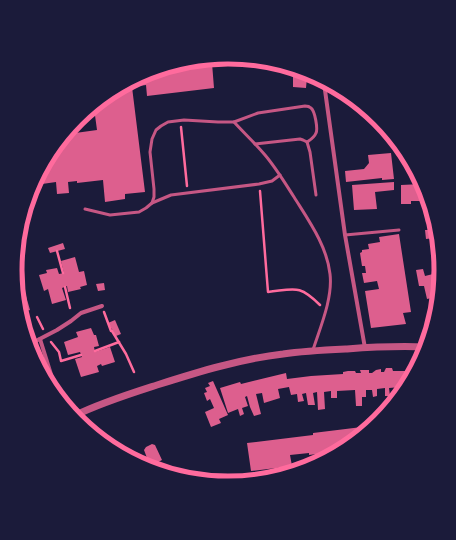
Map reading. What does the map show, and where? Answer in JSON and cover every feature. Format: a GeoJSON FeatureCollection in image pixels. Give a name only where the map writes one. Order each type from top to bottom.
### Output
{"type":"FeatureCollection","features":[{"type":"Feature","properties":{"kind":"street"},"geometry":{"type":"LineString","coordinates":[[325,88],[345,235],[365,348]]}},
{"type":"Feature","properties":{"kind":"street"},"geometry":{"type":"LineString","coordinates":[[35,341],[71,321],[81,313],[102,306]]}},
{"type":"Feature","properties":{"kind":"street"},"geometry":{"type":"LineString","coordinates":[[40,339],[51,375]]}},
{"type":"Feature","properties":{"kind":"street"},"geometry":{"type":"LineString","coordinates":[[80,414],[111,400],[199,372],[256,358],[313,350],[419,347]]}},
{"type":"Feature","properties":{"kind":"lane"},"geometry":{"type":"LineString","coordinates":[[152,203],[154,190],[150,152],[152,139],[156,130],[168,122],[192,120],[234,122],[258,113],[305,106],[310,107],[313,110],[317,131],[316,135],[312,139],[306,142]]}},
{"type":"Feature","properties":{"kind":"lane"},"geometry":{"type":"LineString","coordinates":[[234,122],[264,154],[280,175],[314,230],[326,254],[330,274],[330,285],[326,308],[313,350]]}},
{"type":"Feature","properties":{"kind":"lane"},"geometry":{"type":"LineString","coordinates":[[255,144],[300,139],[306,142],[310,152],[316,194]]}},
{"type":"Feature","properties":{"kind":"lane"},"geometry":{"type":"LineString","coordinates":[[85,209],[110,215],[139,212],[152,203],[171,195],[259,184],[272,181],[280,175]]}},
{"type":"Feature","properties":{"kind":"lane"},"geometry":{"type":"LineString","coordinates":[[345,235],[399,230]]}},
{"type":"Feature","properties":{"kind":"path"},"geometry":{"type":"LineString","coordinates":[[181,121],[188,192]]}},
{"type":"Feature","properties":{"kind":"path"},"geometry":{"type":"LineString","coordinates":[[259,184],[268,292],[300,289],[320,305]]}},
{"type":"Feature","properties":{"kind":"path"},"geometry":{"type":"LineString","coordinates":[[57,251],[63,273]]}},
{"type":"Feature","properties":{"kind":"path"},"geometry":{"type":"LineString","coordinates":[[65,287],[70,308]]}},
{"type":"Feature","properties":{"kind":"path"},"geometry":{"type":"LineString","coordinates":[[102,306],[111,331],[119,342],[134,372]]}},
{"type":"Feature","properties":{"kind":"path"},"geometry":{"type":"LineString","coordinates":[[37,317],[46,336],[56,348],[61,361],[81,355]]}},
{"type":"Feature","properties":{"kind":"path"},"geometry":{"type":"LineString","coordinates":[[95,351],[119,342]]}},
{"type":"Feature","properties":{"kind":"building"},"geometry":{"type":"Polygon","coordinates":[[[212,64],[214,88],[147,96],[146,85],[134,87],[175,71],[212,64]]]}},
{"type":"Feature","properties":{"kind":"building"},"geometry":{"type":"Polygon","coordinates":[[[293,77],[299,77],[307,80],[306,88],[293,87],[293,77]]]}},
{"type":"Feature","properties":{"kind":"building"},"geometry":{"type":"Polygon","coordinates":[[[132,88],[145,192],[125,194],[125,199],[105,202],[103,180],[77,183],[77,181],[68,182],[69,193],[57,194],[56,182],[42,184],[43,179],[50,167],[74,133],[97,130],[95,113],[132,88]]]}},
{"type":"Feature","properties":{"kind":"building"},"geometry":{"type":"Polygon","coordinates":[[[391,153],[394,179],[382,180],[382,178],[346,182],[345,171],[364,169],[369,163],[368,155],[391,153]]]}},
{"type":"Feature","properties":{"kind":"building"},"geometry":{"type":"Polygon","coordinates":[[[394,182],[394,190],[375,192],[377,209],[354,210],[352,185],[394,182]]]}},
{"type":"Feature","properties":{"kind":"building"},"geometry":{"type":"Polygon","coordinates":[[[415,184],[421,201],[411,201],[411,204],[401,204],[401,185],[415,184]]]}},
{"type":"Feature","properties":{"kind":"building"},"geometry":{"type":"Polygon","coordinates":[[[425,213],[427,217],[431,238],[426,239],[425,230],[429,230],[428,223],[426,223],[425,213]]]}},
{"type":"Feature","properties":{"kind":"building"},"geometry":{"type":"Polygon","coordinates":[[[399,234],[411,312],[403,313],[406,324],[371,328],[365,291],[379,289],[377,281],[364,283],[362,273],[366,273],[365,266],[362,266],[360,253],[362,250],[369,249],[368,244],[380,242],[379,237],[399,234]]]}},
{"type":"Feature","properties":{"kind":"building"},"geometry":{"type":"Polygon","coordinates":[[[63,243],[65,249],[50,253],[48,248],[63,243]]]}},
{"type":"Feature","properties":{"kind":"building"},"geometry":{"type":"Polygon","coordinates":[[[75,257],[79,272],[84,271],[87,285],[80,287],[81,289],[68,292],[67,286],[62,288],[66,300],[52,304],[48,289],[44,291],[39,275],[47,273],[46,270],[57,268],[59,274],[64,273],[61,261],[75,257]]]}},
{"type":"Feature","properties":{"kind":"building"},"geometry":{"type":"Polygon","coordinates":[[[423,269],[425,276],[434,274],[432,298],[427,299],[424,286],[419,286],[416,270],[423,269]]]}},
{"type":"Feature","properties":{"kind":"building"},"geometry":{"type":"Polygon","coordinates":[[[104,283],[105,290],[98,291],[96,284],[104,283]]]}},
{"type":"Feature","properties":{"kind":"building"},"geometry":{"type":"Polygon","coordinates":[[[24,296],[26,296],[30,310],[26,311],[24,296]]]}},
{"type":"Feature","properties":{"kind":"building"},"geometry":{"type":"Polygon","coordinates":[[[115,320],[121,334],[116,336],[108,323],[115,320]]]}},
{"type":"Feature","properties":{"kind":"building"},"geometry":{"type":"Polygon","coordinates":[[[91,328],[94,335],[96,335],[99,346],[94,347],[95,352],[110,347],[115,362],[102,366],[101,364],[97,366],[99,372],[81,377],[75,359],[82,357],[80,352],[68,355],[64,342],[78,337],[76,332],[91,328]]]}},
{"type":"Feature","properties":{"kind":"building"},"geometry":{"type":"Polygon","coordinates":[[[386,368],[392,368],[393,371],[407,371],[397,387],[389,388],[390,396],[385,396],[385,388],[377,389],[377,396],[373,397],[372,390],[366,390],[366,397],[362,397],[362,406],[356,406],[355,390],[337,391],[337,398],[331,398],[331,391],[324,392],[325,409],[318,410],[317,392],[313,393],[315,405],[308,405],[306,393],[302,394],[304,401],[298,402],[297,394],[291,395],[289,387],[278,389],[280,398],[264,403],[262,393],[256,394],[261,414],[254,416],[247,396],[245,397],[248,406],[242,408],[244,414],[240,416],[238,409],[228,413],[220,388],[240,382],[241,384],[286,373],[287,379],[343,374],[343,372],[348,371],[361,373],[360,370],[369,370],[369,373],[372,373],[381,369],[381,372],[384,372],[386,368]]]}},
{"type":"Feature","properties":{"kind":"building"},"geometry":{"type":"Polygon","coordinates":[[[213,381],[228,415],[219,419],[221,423],[211,427],[205,412],[214,408],[210,399],[207,401],[204,393],[207,392],[205,388],[210,386],[208,383],[213,381]]]}},
{"type":"Feature","properties":{"kind":"building"},"geometry":{"type":"Polygon","coordinates":[[[361,427],[322,453],[290,455],[292,466],[251,471],[247,443],[313,435],[313,433],[361,427]]]}},
{"type":"Feature","properties":{"kind":"building"},"geometry":{"type":"Polygon","coordinates":[[[152,444],[155,445],[162,460],[156,463],[145,459],[147,458],[144,450],[152,444]]]}}]}
